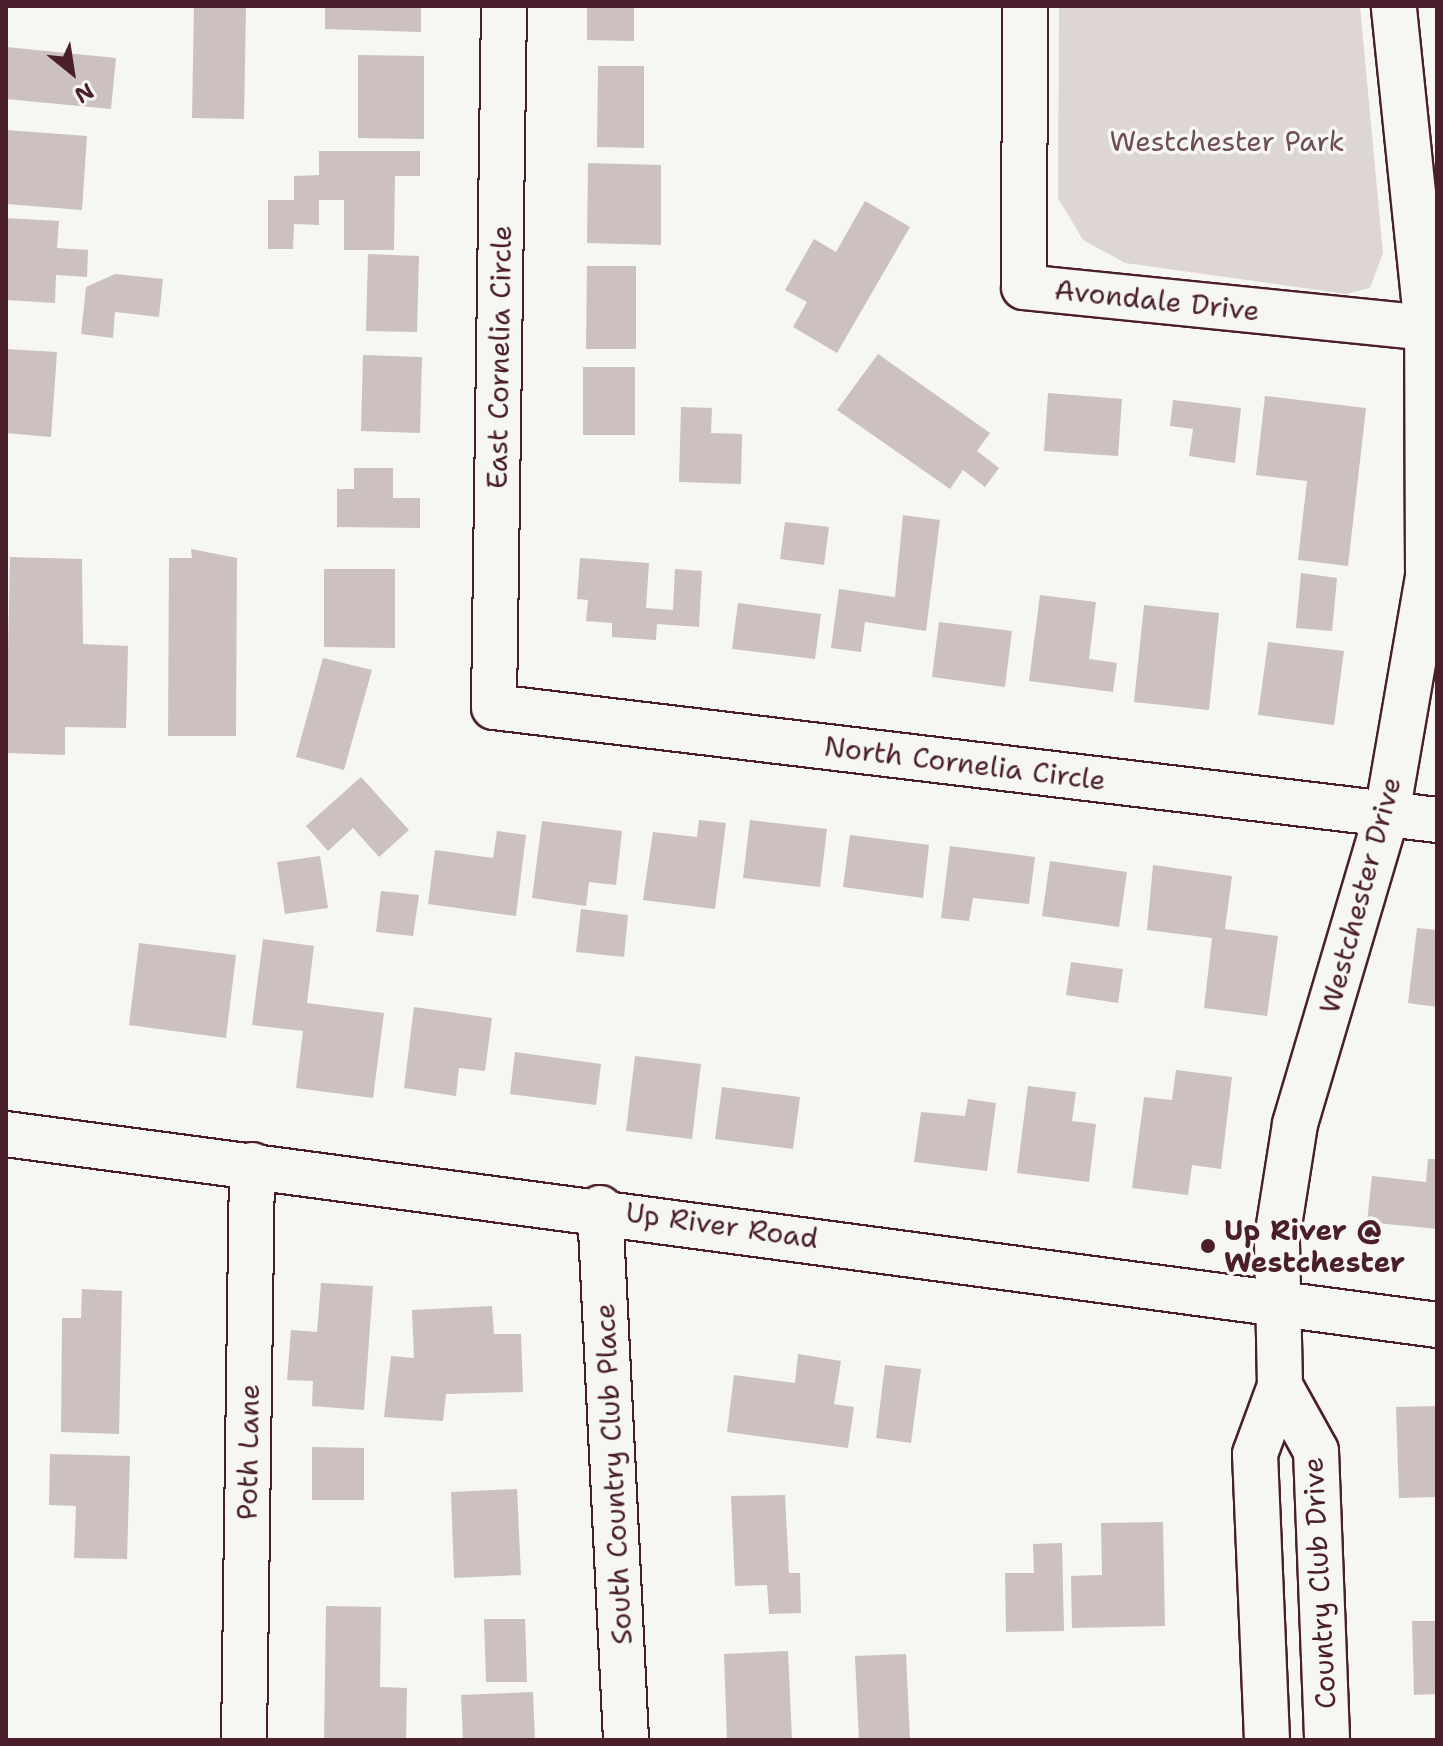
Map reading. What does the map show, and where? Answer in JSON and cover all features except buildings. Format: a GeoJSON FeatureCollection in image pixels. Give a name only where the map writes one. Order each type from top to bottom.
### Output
{"type":"FeatureCollection","features":[{"type":"Feature","properties":{"kind":"street","name":"East Cornelia Circle"},"geometry":{"type":"LineString","coordinates":[[494,707],[504,6]]}},
{"type":"Feature","properties":{"kind":"street","name":"Avondale Drive"},"geometry":{"type":"LineString","coordinates":[[1025,6],[1024,287],[1427,328]]}},
{"type":"Feature","properties":{"kind":"street","name":"Westchester Drive"},"geometry":{"type":"LineString","coordinates":[[1277,1303],[1277,1238],[1295,1124],[1387,814],[1428,576],[1427,328],[1394,6]]}},
{"type":"Feature","properties":{"kind":"street","name":"North Cornelia Circle"},"geometry":{"type":"LineString","coordinates":[[494,707],[1437,820]]}},
{"type":"Feature","properties":{"kind":"street","name":"Up River Road"},"geometry":{"type":"LineString","coordinates":[[6,1134],[600,1208],[1437,1325]]}},
{"type":"Feature","properties":{"kind":"street","name":"Poth Lane"},"geometry":{"type":"LineString","coordinates":[[244,1740],[252,1165]]}},
{"type":"Feature","properties":{"kind":"street","name":"South Country Club Place"},"geometry":{"type":"LineString","coordinates":[[600,1208],[626,1740]]}},
{"type":"Feature","properties":{"kind":"street","name":"Country Club Drive"},"geometry":{"type":"LineString","coordinates":[[1267,1740],[1255,1454],[1280,1386],[1277,1303]]}},
{"type":"Feature","properties":{"kind":"street","name":"Country Club Drive"},"geometry":{"type":"LineString","coordinates":[[1280,1386],[1316,1451],[1327,1740]]}},
{"type":"Feature","properties":{"kind":"green space","name":"Westchester Park"},"geometry":{"type":"Polygon","coordinates":[[[1059,6],[1360,6],[1383,253],[1370,288],[1346,294],[1125,263],[1083,240],[1058,198],[1059,6]]]}},
{"type":"Feature","properties":{"kind":"place","name":"Up River @ Westchester"},"geometry":{"type":"Point","coordinates":[1208,1246]}}]}
